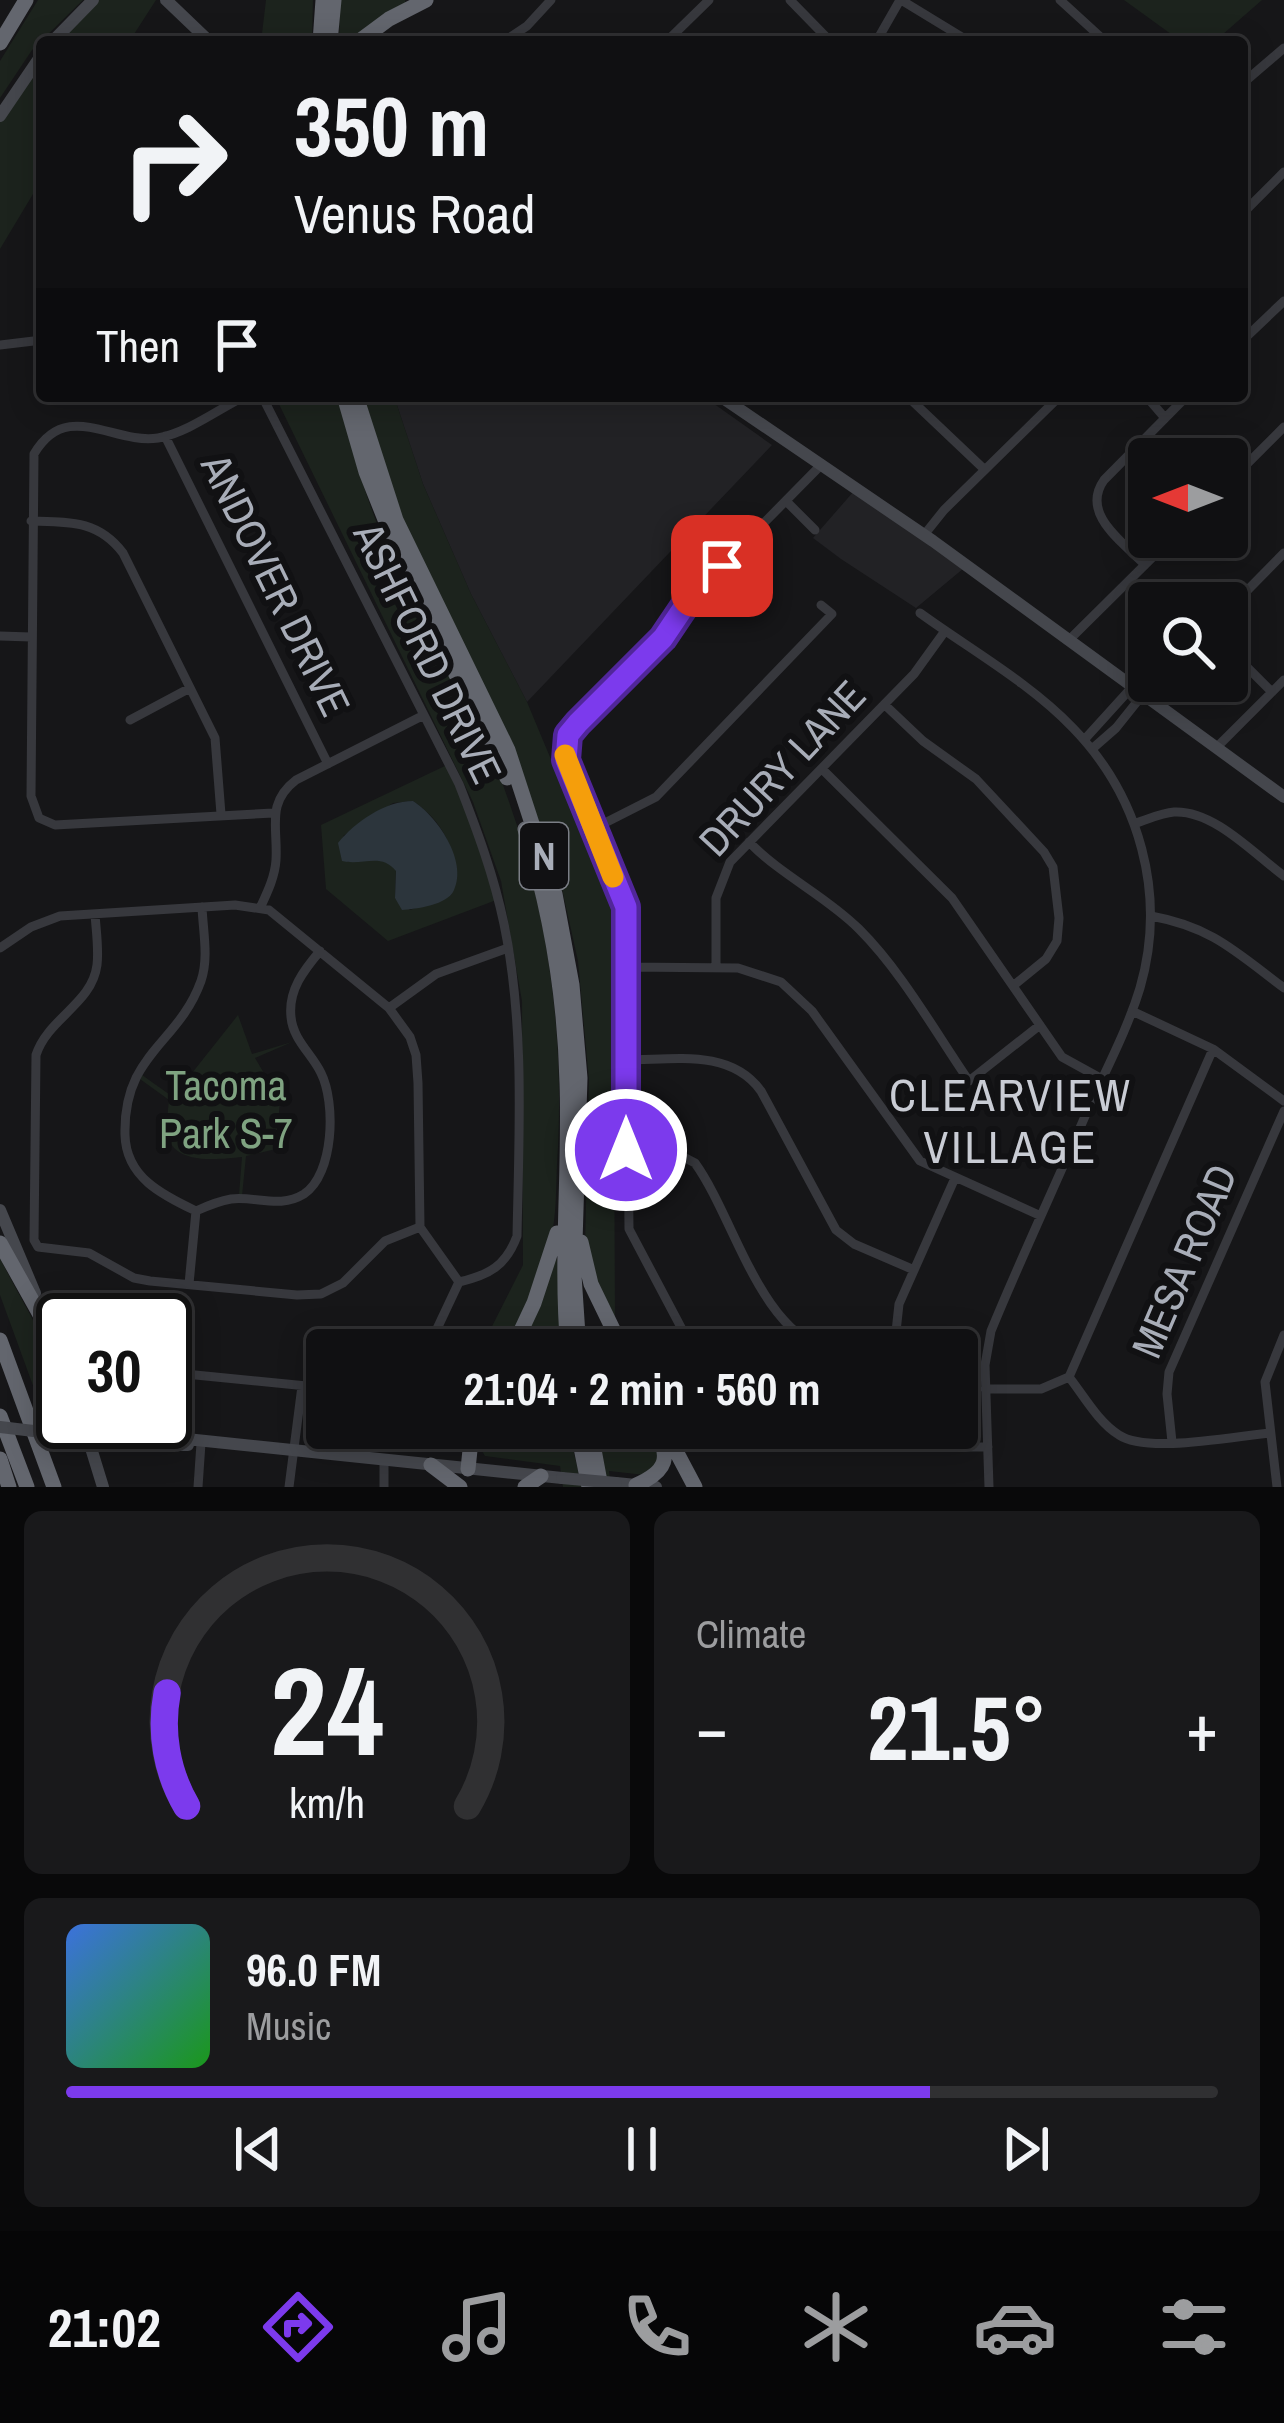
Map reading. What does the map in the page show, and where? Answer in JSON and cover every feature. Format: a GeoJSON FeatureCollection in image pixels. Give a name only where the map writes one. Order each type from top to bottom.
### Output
{"type":"FeatureCollection","features":[{"type":"Feature","properties":{"kind":"highway"},"geometry":{"type":"LineString","coordinates":[[0,43],[26,0]]}},
{"type":"Feature","properties":{"kind":"highway"},"geometry":{"type":"LineString","coordinates":[[320,36],[322,0]]}},
{"type":"Feature","properties":{"kind":"highway"},"geometry":{"type":"LineString","coordinates":[[331,36],[334,0]]}},
{"type":"Feature","properties":{"kind":"highway"},"geometry":{"type":"LineString","coordinates":[[366,36],[426,0]]}},
{"type":"Feature","properties":{"kind":"highway","name":"N"},"geometry":{"type":"LineString","coordinates":[[346,402],[384,519],[408,577],[498,755],[538,874],[564,1012],[568,1329]]}},
{"type":"Feature","properties":{"kind":"highway","name":"N"},"geometry":{"type":"LineString","coordinates":[[358,402],[396,520],[508,750],[555,893],[572,985],[580,1078],[570,1196],[578,1329]]}},
{"type":"Feature","properties":{"kind":"highway"},"geometry":{"type":"LineString","coordinates":[[521,1329],[570,1196]]}},
{"type":"Feature","properties":{"kind":"highway"},"geometry":{"type":"LineString","coordinates":[[570,1196],[587,1272],[613,1329]]}},
{"type":"Feature","properties":{"kind":"highway"},"geometry":{"type":"LineString","coordinates":[[0,1243],[36,1308]]}},
{"type":"Feature","properties":{"kind":"highway"},"geometry":{"type":"LineString","coordinates":[[0,1340],[45,1464],[58,1487]]}},
{"type":"Feature","properties":{"kind":"highway"},"geometry":{"type":"LineString","coordinates":[[0,1416],[27,1487]]}},
{"type":"Feature","properties":{"kind":"highway"},"geometry":{"type":"LineString","coordinates":[[468,1469],[470,1449]]}},
{"type":"Feature","properties":{"kind":"highway"},"geometry":{"type":"LineString","coordinates":[[581,1449],[589,1487]]}},
{"type":"Feature","properties":{"kind":"highway"},"geometry":{"type":"LineString","coordinates":[[597,1449],[608,1485]]}},
{"type":"Feature","properties":{"kind":"highway"},"geometry":{"type":"LineString","coordinates":[[636,1485],[653,1477],[666,1463],[666,1449]]}},
{"type":"Feature","properties":{"kind":"highway"},"geometry":{"type":"LineString","coordinates":[[672,1449],[694,1487]]}},
{"type":"Feature","properties":{"kind":"highway"},"geometry":{"type":"LineString","coordinates":[[0,1459],[9,1487]]}},
{"type":"Feature","properties":{"kind":"highway"},"geometry":{"type":"LineString","coordinates":[[431,1465],[460,1487]]}},
{"type":"Feature","properties":{"kind":"highway"},"geometry":{"type":"LineString","coordinates":[[525,1487],[541,1476]]}},
{"type":"Feature","properties":{"kind":"main road"},"geometry":{"type":"LineString","coordinates":[[58,36],[93,0]]}},
{"type":"Feature","properties":{"kind":"main road"},"geometry":{"type":"LineString","coordinates":[[166,0],[204,36]]}},
{"type":"Feature","properties":{"kind":"main road"},"geometry":{"type":"LineString","coordinates":[[0,116],[36,63]]}},
{"type":"Feature","properties":{"kind":"main road"},"geometry":{"type":"LineString","coordinates":[[729,402],[1128,682]]}},
{"type":"Feature","properties":{"kind":"main road"},"geometry":{"type":"LineString","coordinates":[[1156,702],[1284,797]]}},
{"type":"Feature","properties":{"kind":"main road"},"geometry":{"type":"LineString","coordinates":[[0,1210],[36,1299]]}},
{"type":"Feature","properties":{"kind":"main road"},"geometry":{"type":"LineString","coordinates":[[0,1427],[36,1431]]}},
{"type":"Feature","properties":{"kind":"main road"},"geometry":{"type":"LineString","coordinates":[[192,1443],[656,1487]]}},
{"type":"Feature","properties":{"kind":"main road"},"geometry":{"type":"LineString","coordinates":[[91,1449],[103,1487]]}},
{"type":"Feature","properties":{"kind":"street"},"geometry":{"type":"LineString","coordinates":[[512,36],[551,0]]}},
{"type":"Feature","properties":{"kind":"street"},"geometry":{"type":"LineString","coordinates":[[674,36],[709,0]]}},
{"type":"Feature","properties":{"kind":"street"},"geometry":{"type":"LineString","coordinates":[[790,0],[825,36]]}},
{"type":"Feature","properties":{"kind":"street"},"geometry":{"type":"LineString","coordinates":[[880,36],[901,0],[960,36]]}},
{"type":"Feature","properties":{"kind":"street"},"geometry":{"type":"LineString","coordinates":[[1060,0],[1099,36]]}},
{"type":"Feature","properties":{"kind":"street"},"geometry":{"type":"LineString","coordinates":[[190,36],[196,28]]}},
{"type":"Feature","properties":{"kind":"street"},"geometry":{"type":"LineString","coordinates":[[1248,79],[1284,48]]}},
{"type":"Feature","properties":{"kind":"street"},"geometry":{"type":"LineString","coordinates":[[1248,208],[1284,172]]}},
{"type":"Feature","properties":{"kind":"street"},"geometry":{"type":"LineString","coordinates":[[1248,335],[1284,301]]}},
{"type":"Feature","properties":{"kind":"street"},"geometry":{"type":"LineString","coordinates":[[0,345],[36,341]]}},
{"type":"Feature","properties":{"kind":"street"},"geometry":{"type":"LineString","coordinates":[[233,402],[165,436],[140,439],[89,426],[61,429],[49,436],[32,462],[32,808],[48,824],[70,825],[274,813]]}},
{"type":"Feature","properties":{"kind":"street","name":"ASHFORD DRIVE"},"geometry":{"type":"LineString","coordinates":[[265,402],[459,784],[481,841],[508,948],[517,1027],[517,1236],[500,1266],[459,1282]]}},
{"type":"Feature","properties":{"kind":"street"},"geometry":{"type":"LineString","coordinates":[[917,402],[985,470]]}},
{"type":"Feature","properties":{"kind":"street"},"geometry":{"type":"LineString","coordinates":[[924,535],[1054,402]]}},
{"type":"Feature","properties":{"kind":"street"},"geometry":{"type":"LineString","coordinates":[[1151,402],[1166,418]]}},
{"type":"Feature","properties":{"kind":"street"},"geometry":{"type":"LineString","coordinates":[[1145,565],[1100,517],[1096,494],[1104,480],[1181,402]]}},
{"type":"Feature","properties":{"kind":"street"},"geometry":{"type":"LineString","coordinates":[[1248,466],[1275,443],[1284,427]]}},
{"type":"Feature","properties":{"kind":"street","name":"ANDOVER DRIVE"},"geometry":{"type":"LineString","coordinates":[[165,436],[328,764]]}},
{"type":"Feature","properties":{"kind":"street"},"geometry":{"type":"LineString","coordinates":[[682,1329],[629,1229],[626,907],[565,748],[578,723],[663,638],[690,598],[822,464]]}},
{"type":"Feature","properties":{"kind":"street"},"geometry":{"type":"LineString","coordinates":[[786,501],[815,530]]}},
{"type":"Feature","properties":{"kind":"street"},"geometry":{"type":"LineString","coordinates":[[31,521],[82,522],[113,539],[215,738],[221,814]]}},
{"type":"Feature","properties":{"kind":"street"},"geometry":{"type":"LineString","coordinates":[[1248,589],[1284,553]]}},
{"type":"Feature","properties":{"kind":"street"},"geometry":{"type":"LineString","coordinates":[[1069,640],[1152,558]]}},
{"type":"Feature","properties":{"kind":"street"},"geometry":{"type":"LineString","coordinates":[[593,829],[656,797],[832,614],[821,605]]}},
{"type":"Feature","properties":{"kind":"street"},"geometry":{"type":"LineString","coordinates":[[920,613],[1052,708],[1088,745],[1136,823],[1151,916],[1145,966],[1132,1011],[991,1331],[985,1389],[989,1487]]}},
{"type":"Feature","properties":{"kind":"street","name":"DRURY LANE"},"geometry":{"type":"LineString","coordinates":[[716,967],[718,885],[730,862],[914,674],[945,631]]}},
{"type":"Feature","properties":{"kind":"street"},"geometry":{"type":"LineString","coordinates":[[0,637],[31,637]]}},
{"type":"Feature","properties":{"kind":"street"},"geometry":{"type":"LineString","coordinates":[[1248,668],[1272,692]]}},
{"type":"Feature","properties":{"kind":"street"},"geometry":{"type":"LineString","coordinates":[[1218,746],[1284,680]]}},
{"type":"Feature","properties":{"kind":"street"},"geometry":{"type":"LineString","coordinates":[[130,720],[190,688]]}},
{"type":"Feature","properties":{"kind":"street"},"geometry":{"type":"LineString","coordinates":[[1088,745],[1116,728],[1131,702]]}},
{"type":"Feature","properties":{"kind":"street"},"geometry":{"type":"LineString","coordinates":[[885,705],[923,742],[976,779],[1053,867],[1057,941],[1046,959],[1013,986]]}},
{"type":"Feature","properties":{"kind":"street"},"geometry":{"type":"LineString","coordinates":[[261,906],[276,863],[274,813],[289,785],[424,715]]}},
{"type":"Feature","properties":{"kind":"street"},"geometry":{"type":"LineString","coordinates":[[822,769],[952,898],[1062,1057],[1102,1079]]}},
{"type":"Feature","properties":{"kind":"street"},"geometry":{"type":"LineString","coordinates":[[1136,823],[1162,814],[1195,814],[1284,876]]}},
{"type":"Feature","properties":{"kind":"street"},"geometry":{"type":"LineString","coordinates":[[749,842],[784,875],[855,925],[877,948],[969,1081],[1040,1025]]}},
{"type":"Feature","properties":{"kind":"street"},"geometry":{"type":"LineString","coordinates":[[0,948],[50,919],[261,906],[389,1008],[402,1022],[416,1055],[420,1227],[459,1282],[437,1329]]}},
{"type":"Feature","properties":{"kind":"street"},"geometry":{"type":"LineString","coordinates":[[202,907],[202,980],[132,1080],[124,1104],[125,1143],[134,1167],[152,1186],[196,1211],[231,1199],[288,1201],[311,1188],[325,1168],[326,1085],[297,1038],[291,1016],[296,983],[320,951]]}},
{"type":"Feature","properties":{"kind":"street"},"geometry":{"type":"LineString","coordinates":[[95,914],[93,980],[47,1032],[36,1055],[34,1240],[38,1247],[88,1253],[134,1278],[321,1294],[343,1283],[385,1241],[420,1227]]}},
{"type":"Feature","properties":{"kind":"street"},"geometry":{"type":"LineString","coordinates":[[1151,916],[1192,924],[1213,935],[1284,988]]}},
{"type":"Feature","properties":{"kind":"street"},"geometry":{"type":"LineString","coordinates":[[389,1008],[436,974],[508,948]]}},
{"type":"Feature","properties":{"kind":"street"},"geometry":{"type":"LineString","coordinates":[[626,967],[751,970],[793,990],[912,1154],[1041,1216]]}},
{"type":"Feature","properties":{"kind":"street"},"geometry":{"type":"LineString","coordinates":[[1132,1011],[1213,1049],[1284,1101]]}},
{"type":"Feature","properties":{"kind":"street"},"geometry":{"type":"LineString","coordinates":[[985,1389],[1041,1388],[1069,1377],[1213,1049]]}},
{"type":"Feature","properties":{"kind":"street"},"geometry":{"type":"LineString","coordinates":[[626,1060],[716,1060],[744,1072],[761,1091],[836,1230],[854,1244],[914,1270]]}},
{"type":"Feature","properties":{"kind":"street","name":"MESA ROAD"},"geometry":{"type":"LineString","coordinates":[[1172,1442],[1169,1372],[1284,1111]]}},
{"type":"Feature","properties":{"kind":"street"},"geometry":{"type":"LineString","coordinates":[[626,1150],[672,1151],[695,1162],[791,1329]]}},
{"type":"Feature","properties":{"kind":"street"},"geometry":{"type":"LineString","coordinates":[[895,1329],[895,1317],[955,1178]]}},
{"type":"Feature","properties":{"kind":"street"},"geometry":{"type":"LineString","coordinates":[[189,1284],[196,1211]]}},
{"type":"Feature","properties":{"kind":"street"},"geometry":{"type":"LineString","coordinates":[[1277,1487],[1265,1382],[1284,1335]]}},
{"type":"Feature","properties":{"kind":"street"},"geometry":{"type":"LineString","coordinates":[[192,1375],[306,1386]]}},
{"type":"Feature","properties":{"kind":"street"},"geometry":{"type":"LineString","coordinates":[[1069,1377],[1120,1437],[1140,1444],[1270,1432]]}},
{"type":"Feature","properties":{"kind":"street"},"geometry":{"type":"LineString","coordinates":[[290,1487],[302,1386]]}},
{"type":"Feature","properties":{"kind":"street"},"geometry":{"type":"LineString","coordinates":[[198,1487],[201,1443]]}},
{"type":"Feature","properties":{"kind":"street"},"geometry":{"type":"LineString","coordinates":[[978,1447],[988,1447]]}},
{"type":"Feature","properties":{"kind":"street"},"geometry":{"type":"LineString","coordinates":[[383,1487],[384,1461]]}},
{"type":"Feature","properties":{"kind":"shaded area"},"geometry":{"type":"Polygon","coordinates":[[[396,402],[711,402],[772,445],[527,702],[471,594],[423,484],[396,402]]]}},
{"type":"Feature","properties":{"kind":"shaded area"},"geometry":{"type":"Polygon","coordinates":[[[854,491],[964,568],[916,608],[841,559],[813,538],[854,491]]]}},
{"type":"Feature","properties":{"kind":"shaded area"},"geometry":{"type":"Polygon","coordinates":[[[413,801],[448,840],[457,878],[445,899],[402,910],[395,898],[396,871],[384,862],[342,861],[338,843],[371,814],[413,801]]]}},
{"type":"Feature","properties":{"kind":"green space"},"geometry":{"type":"Polygon","coordinates":[[[38,0],[83,0],[46,36],[36,36],[36,46],[0,98],[0,61],[38,0]]]}},
{"type":"Feature","properties":{"kind":"green space"},"geometry":{"type":"Polygon","coordinates":[[[93,0],[156,0],[133,36],[63,36],[93,0]]]}},
{"type":"Feature","properties":{"kind":"green space"},"geometry":{"type":"Polygon","coordinates":[[[266,0],[313,0],[312,36],[262,36],[266,0]]]}},
{"type":"Feature","properties":{"kind":"green space"},"geometry":{"type":"Polygon","coordinates":[[[340,0],[405,0],[406,4],[361,36],[339,36],[340,0]]]}},
{"type":"Feature","properties":{"kind":"green space"},"geometry":{"type":"Polygon","coordinates":[[[1124,0],[1262,0],[1221,36],[1174,36],[1124,0]]]}},
{"type":"Feature","properties":{"kind":"green space"},"geometry":{"type":"Polygon","coordinates":[[[36,69],[36,189],[0,249],[0,119],[36,69]]]}},
{"type":"Feature","properties":{"kind":"green space"},"geometry":{"type":"Polygon","coordinates":[[[278,402],[340,402],[385,544],[496,766],[530,872],[551,981],[559,1092],[554,1221],[547,1254],[517,1329],[491,1329],[523,1265],[522,1001],[501,881],[473,802],[278,402]]]}},
{"type":"Feature","properties":{"kind":"green space"},"geometry":{"type":"Polygon","coordinates":[[[363,402],[396,402],[423,484],[471,594],[527,702],[613,908],[615,1318],[620,1329],[612,1323],[585,1247],[589,1080],[578,961],[560,880],[504,729],[389,490],[363,402]]]}},
{"type":"Feature","properties":{"kind":"green space"},"geometry":{"type":"Polygon","coordinates":[[[449,764],[499,899],[388,941],[326,889],[321,825],[449,764]],[[413,801],[393,803],[343,836],[389,862],[396,870],[395,898],[410,910],[451,895],[448,842],[413,801]]]}},
{"type":"Feature","properties":{"kind":"green space","name":"Tacoma Park S-7"},"geometry":{"type":"Polygon","coordinates":[[[238,1015],[252,1054],[292,1042],[255,1058],[280,1100],[276,1149],[246,1156],[242,1196],[242,1157],[201,1159],[174,1148],[167,1131],[169,1100],[140,1079],[142,1075],[173,1097],[238,1015]]]}},
{"type":"Feature","properties":{"kind":"green space"},"geometry":{"type":"Polygon","coordinates":[[[557,1257],[561,1329],[524,1329],[557,1257]]]}},
{"type":"Feature","properties":{"kind":"green space"},"geometry":{"type":"Polygon","coordinates":[[[0,1258],[36,1326],[36,1394],[0,1295],[0,1258]]]}},
{"type":"Feature","properties":{"kind":"green space"},"geometry":{"type":"Polygon","coordinates":[[[481,1449],[573,1449],[582,1487],[563,1487],[560,1466],[485,1456],[481,1449]]]}},
{"type":"Feature","properties":{"kind":"green space"},"geometry":{"type":"Polygon","coordinates":[[[601,1449],[659,1449],[663,1459],[645,1475],[609,1471],[611,1487],[606,1487],[601,1449]]]}},
{"type":"Feature","properties":{"kind":"slow traffic"},"geometry":{"type":"LineString","coordinates":[[565,755],[613,877]]}},
{"type":"Feature","properties":{"kind":"district","name":"CLEARVIEW VILLAGE"},"geometry":{"type":"Point","coordinates":[1011,1120]}},
{"type":"Feature","properties":{"kind":"route"},"geometry":{"type":"LineString","coordinates":[[626,1150],[626,907],[565,748],[578,723],[663,638],[690,598],[722,566]]}}]}
